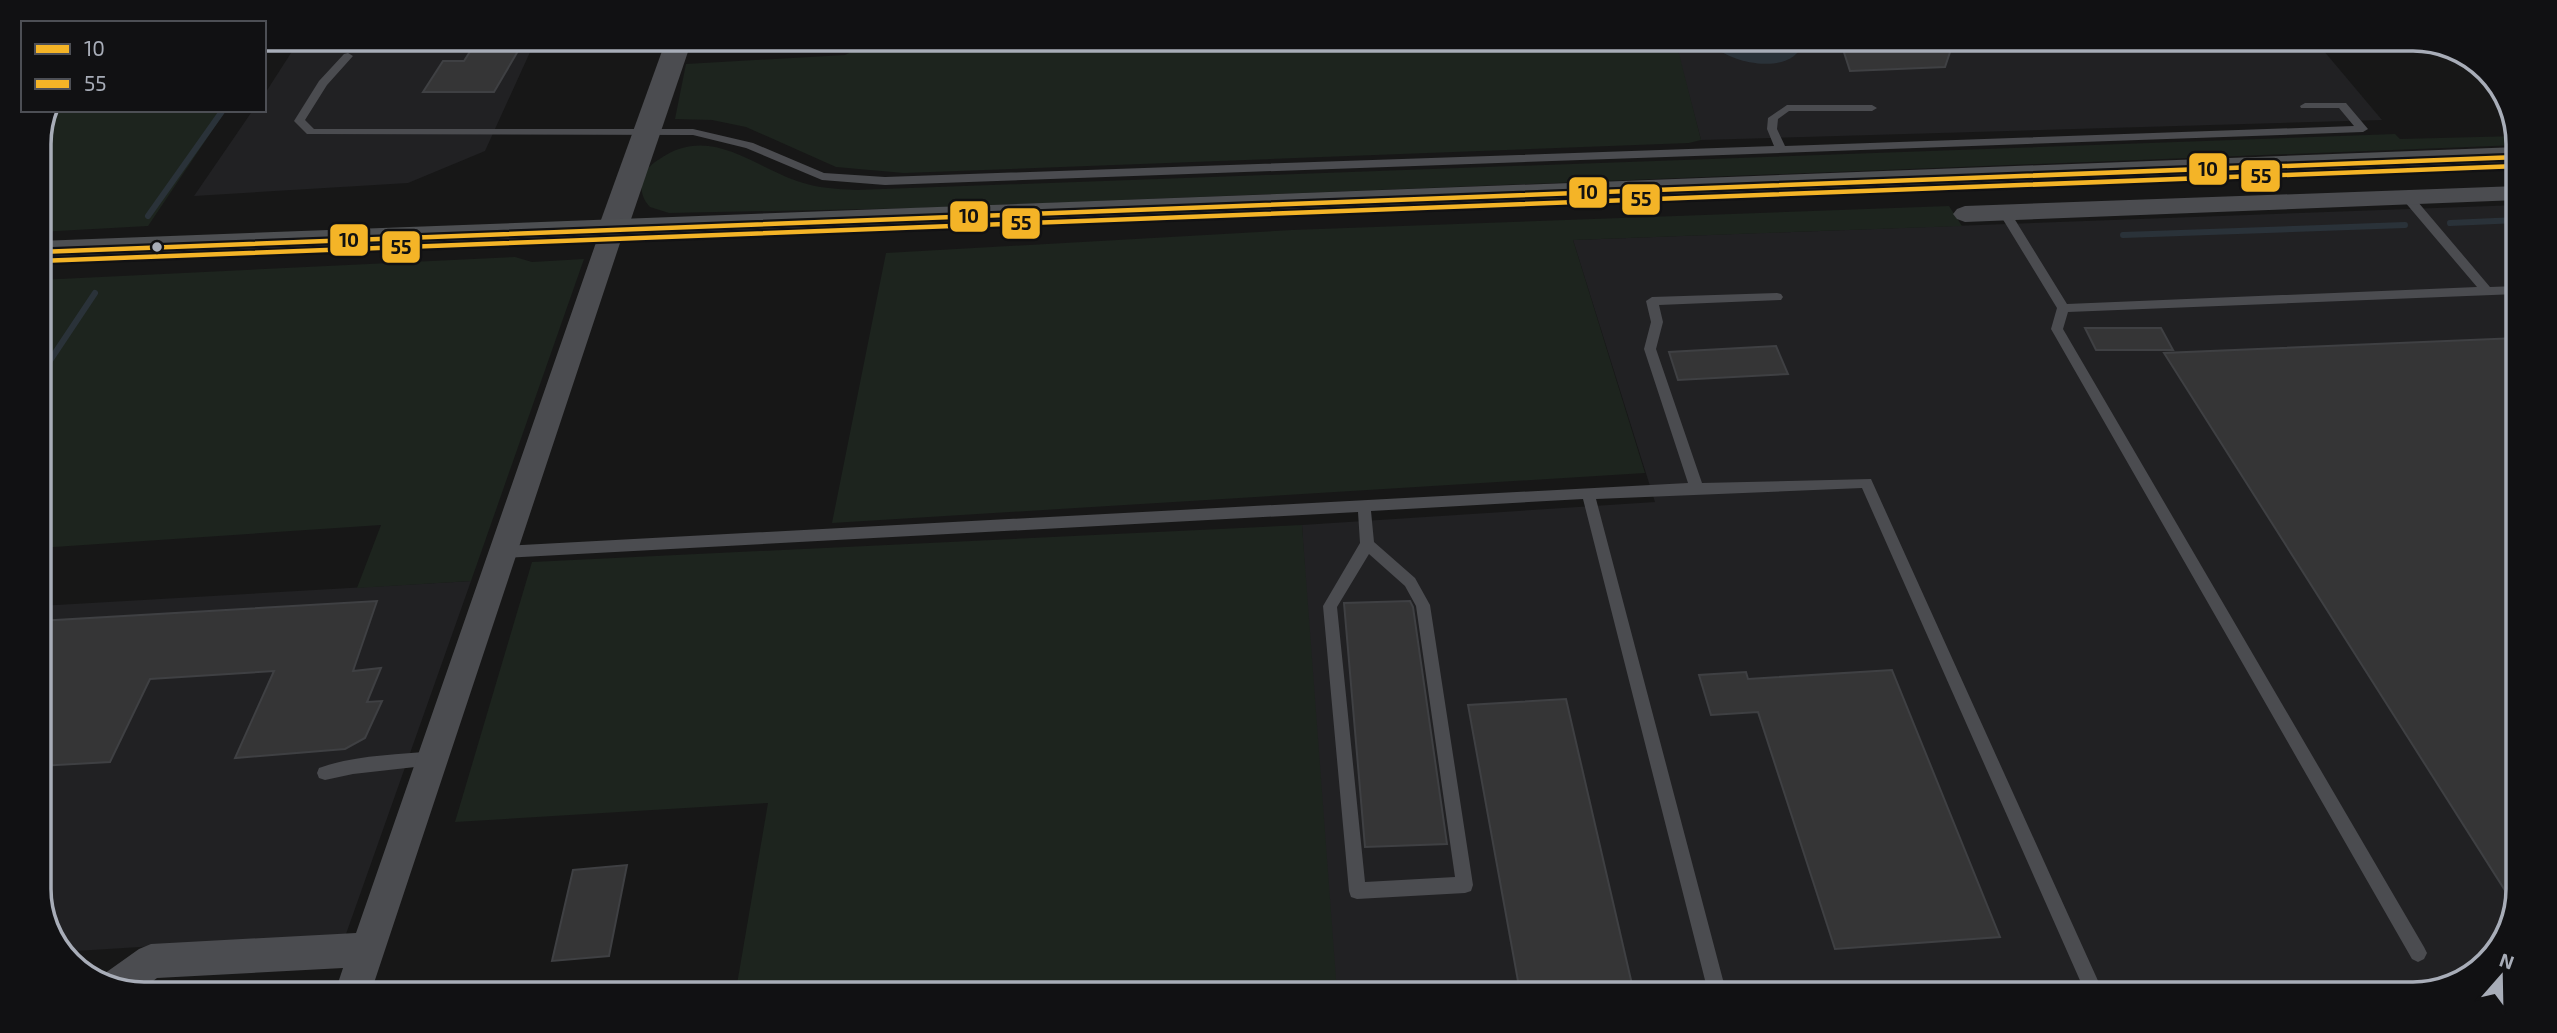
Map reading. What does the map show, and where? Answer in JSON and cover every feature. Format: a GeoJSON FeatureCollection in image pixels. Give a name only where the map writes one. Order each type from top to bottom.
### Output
{"type":"FeatureCollection","features":[{"type":"Feature","properties":{"kind":"main road"},"geometry":{"type":"LineString","coordinates":[[51,252],[2506,158]]}},
{"type":"Feature","properties":{"kind":"street"},"geometry":{"type":"LineString","coordinates":[[357,982],[645,132],[675,51]]}},
{"type":"Feature","properties":{"kind":"street"},"geometry":{"type":"LineString","coordinates":[[1965,214],[2506,194]]}},
{"type":"Feature","properties":{"kind":"street"},"geometry":{"type":"LineString","coordinates":[[126,980],[151,961],[368,950]]}},
{"type":"Feature","properties":{"kind":"lane"},"geometry":{"type":"LineString","coordinates":[[348,55],[323,83],[299,121],[311,132],[693,132],[749,145],[822,176],[885,181],[2363,129],[2342,105],[2305,106]]}},
{"type":"Feature","properties":{"kind":"lane"},"geometry":{"type":"LineString","coordinates":[[1780,148],[1772,129],[1773,118],[1787,108],[1872,108]]}},
{"type":"Feature","properties":{"kind":"lane"},"geometry":{"type":"LineString","coordinates":[[2408,198],[2487,291]]}},
{"type":"Feature","properties":{"kind":"lane"},"geometry":{"type":"LineString","coordinates":[[2005,212],[2063,308],[2057,329],[2418,953]]}},
{"type":"Feature","properties":{"kind":"lane"},"geometry":{"type":"LineString","coordinates":[[2063,308],[2506,290]]}},
{"type":"Feature","properties":{"kind":"lane"},"geometry":{"type":"LineString","coordinates":[[1697,488],[1650,349],[1657,322],[1653,301],[1777,297]]}},
{"type":"Feature","properties":{"kind":"lane"},"geometry":{"type":"LineString","coordinates":[[502,552],[1588,493],[1866,483],[2090,982]]}},
{"type":"Feature","properties":{"kind":"lane"},"geometry":{"type":"LineString","coordinates":[[1588,493],[1714,982]]}},
{"type":"Feature","properties":{"kind":"lane"},"geometry":{"type":"LineString","coordinates":[[1364,505],[1367,544],[1330,606],[1357,891],[1465,885],[1423,605],[1410,582],[1367,544]]}},
{"type":"Feature","properties":{"kind":"lane"},"geometry":{"type":"LineString","coordinates":[[325,774],[353,767],[432,758]]}},
{"type":"Feature","properties":{"kind":"shaded area"},"geometry":{"type":"Polygon","coordinates":[[[292,51],[531,51],[485,151],[408,183],[194,196],[252,112],[266,112],[266,92],[292,51]]]}},
{"type":"Feature","properties":{"kind":"shaded area"},"geometry":{"type":"Polygon","coordinates":[[[853,51],[1678,51],[1701,140],[1689,143],[904,173],[836,167],[746,127],[712,120],[675,119],[686,64],[845,55],[853,51]]]}},
{"type":"Feature","properties":{"kind":"shaded area"},"geometry":{"type":"Polygon","coordinates":[[[1677,51],[2324,51],[2382,120],[1701,140],[1677,51]]]}},
{"type":"Feature","properties":{"kind":"shaded area"},"geometry":{"type":"Polygon","coordinates":[[[1720,51],[1799,51],[1786,60],[1773,63],[1759,64],[1720,51]]]}},
{"type":"Feature","properties":{"kind":"shaded area"},"geometry":{"type":"Polygon","coordinates":[[[57,112],[225,112],[148,226],[51,231],[51,144],[57,112]]]}},
{"type":"Feature","properties":{"kind":"shaded area"},"geometry":{"type":"Polygon","coordinates":[[[2395,134],[2400,139],[2506,138],[2506,145],[918,208],[669,213],[650,207],[642,187],[645,173],[657,161],[683,148],[700,146],[733,152],[804,183],[856,190],[2395,134]]]}},
{"type":"Feature","properties":{"kind":"shaded area"},"geometry":{"type":"Polygon","coordinates":[[[2506,205],[2506,889],[2501,919],[2494,936],[2490,942],[2466,942],[2465,967],[2443,977],[2413,982],[1329,982],[1302,525],[1655,502],[1573,240],[2506,205]]]}},
{"type":"Feature","properties":{"kind":"shaded area"},"geometry":{"type":"Polygon","coordinates":[[[1949,206],[1962,226],[1573,240],[1645,473],[832,523],[886,253],[1292,230],[1949,206]]]}},
{"type":"Feature","properties":{"kind":"shaded area"},"geometry":{"type":"Polygon","coordinates":[[[515,257],[532,262],[584,259],[471,581],[357,588],[381,525],[51,547],[51,279],[515,257]]]}},
{"type":"Feature","properties":{"kind":"shaded area"},"geometry":{"type":"Polygon","coordinates":[[[1302,525],[1336,982],[737,982],[768,803],[455,822],[532,562],[1302,525]]]}},
{"type":"Feature","properties":{"kind":"shaded area"},"geometry":{"type":"Polygon","coordinates":[[[471,581],[346,934],[75,951],[58,925],[51,895],[51,605],[471,581]]]}},
{"type":"Feature","properties":{"kind":"building"},"geometry":{"type":"Polygon","coordinates":[[[470,51],[518,51],[494,92],[423,92],[443,61],[464,61],[470,51]]]}},
{"type":"Feature","properties":{"kind":"building"},"geometry":{"type":"Polygon","coordinates":[[[1844,51],[1950,51],[1945,67],[1850,71],[1844,51]]]}},
{"type":"Feature","properties":{"kind":"building"},"geometry":{"type":"Polygon","coordinates":[[[2085,328],[2161,328],[2173,350],[2096,350],[2085,328]]]}},
{"type":"Feature","properties":{"kind":"building"},"geometry":{"type":"Polygon","coordinates":[[[2506,338],[2506,892],[2164,353],[2506,338]]]}},
{"type":"Feature","properties":{"kind":"building"},"geometry":{"type":"Polygon","coordinates":[[[1776,346],[1788,374],[1678,380],[1669,352],[1776,346]]]}},
{"type":"Feature","properties":{"kind":"building"},"geometry":{"type":"Polygon","coordinates":[[[377,601],[353,671],[381,668],[367,702],[382,701],[365,738],[345,749],[235,758],[274,671],[150,679],[110,762],[51,765],[51,620],[377,601]]]}},
{"type":"Feature","properties":{"kind":"building"},"geometry":{"type":"Polygon","coordinates":[[[1410,601],[1447,844],[1365,847],[1344,603],[1410,601]]]}},
{"type":"Feature","properties":{"kind":"building"},"geometry":{"type":"Polygon","coordinates":[[[1892,670],[2000,937],[1835,949],[1758,712],[1711,715],[1699,675],[1746,672],[1748,679],[1892,670]]]}},
{"type":"Feature","properties":{"kind":"building"},"geometry":{"type":"Polygon","coordinates":[[[1566,699],[1631,982],[1518,982],[1468,705],[1566,699]]]}},
{"type":"Feature","properties":{"kind":"building"},"geometry":{"type":"Polygon","coordinates":[[[627,865],[609,956],[552,961],[573,870],[627,865]]]}},
{"type":"Feature","properties":{"kind":"waterway"},"geometry":{"type":"LineString","coordinates":[[148,216],[222,112]]}},
{"type":"Feature","properties":{"kind":"waterway"},"geometry":{"type":"LineString","coordinates":[[2450,223],[2506,221]]}},
{"type":"Feature","properties":{"kind":"waterway"},"geometry":{"type":"LineString","coordinates":[[2123,235],[2405,225]]}},
{"type":"Feature","properties":{"kind":"waterway"},"geometry":{"type":"LineString","coordinates":[[51,359],[95,293]]}},
{"type":"Feature","properties":{"kind":"transit line","name":"10"},"geometry":{"type":"LineString","coordinates":[[51,252],[2506,157]]}},
{"type":"Feature","properties":{"kind":"transit line","name":"55"},"geometry":{"type":"LineString","coordinates":[[51,261],[2506,166]]}}]}
